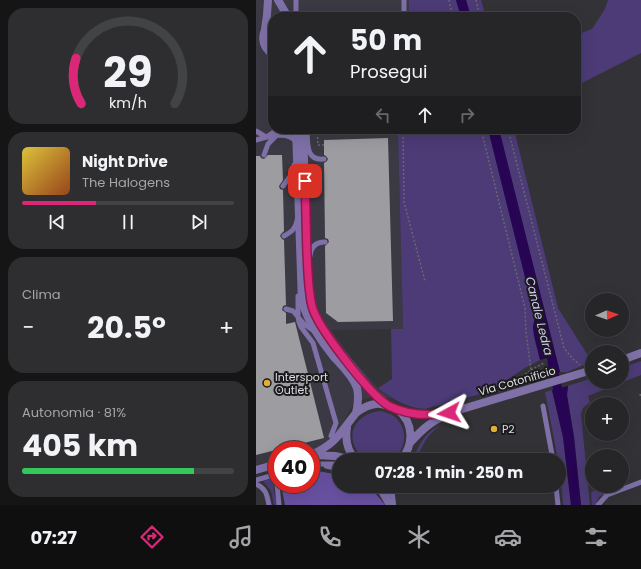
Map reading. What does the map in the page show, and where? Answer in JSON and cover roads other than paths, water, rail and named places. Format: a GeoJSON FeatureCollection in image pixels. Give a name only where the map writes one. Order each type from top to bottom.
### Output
{"type":"FeatureCollection","features":[{"type":"Feature","properties":{"kind":"street"},"geometry":{"type":"LineString","coordinates":[[268,0],[268,14],[260,41],[268,50]]}},
{"type":"Feature","properties":{"kind":"street"},"geometry":{"type":"LineString","coordinates":[[278,0],[285,12]]}},
{"type":"Feature","properties":{"kind":"street"},"geometry":{"type":"LineString","coordinates":[[264,30],[268,25]]}},
{"type":"Feature","properties":{"kind":"street"},"geometry":{"type":"LineString","coordinates":[[296,134],[302,303],[316,332],[356,386],[358,398],[356,413]]}},
{"type":"Feature","properties":{"kind":"street"},"geometry":{"type":"LineString","coordinates":[[303,134],[308,285],[312,307],[320,325],[337,348],[372,391],[388,405]]}},
{"type":"Feature","properties":{"kind":"street"},"geometry":{"type":"LineString","coordinates":[[629,357],[641,353]]}},
{"type":"Feature","properties":{"kind":"street","name":"Via Cotonificio"},"geometry":{"type":"LineString","coordinates":[[410,443],[423,428],[449,413],[585,373]]}},
{"type":"Feature","properties":{"kind":"street","name":"Via Cotonificio"},"geometry":{"type":"LineString","coordinates":[[320,451],[336,440],[356,413],[365,406],[371,404],[388,405],[396,409],[425,415],[449,413]]}},
{"type":"Feature","properties":{"kind":"street","name":"Via Cotonificio"},"geometry":{"type":"LineString","coordinates":[[396,409],[405,418],[411,436],[406,453]]}},
{"type":"Feature","properties":{"kind":"street","name":"Via Cotonificio"},"geometry":{"type":"LineString","coordinates":[[350,420],[346,433],[346,440],[351,453]]}},
{"type":"Feature","properties":{"kind":"street","name":"Via Cotonificio"},"geometry":{"type":"LineString","coordinates":[[320,455],[332,456]]}},
{"type":"Feature","properties":{"kind":"street"},"geometry":{"type":"LineString","coordinates":[[256,470],[268,467]]}},
{"type":"Feature","properties":{"kind":"street"},"geometry":{"type":"LineString","coordinates":[[384,493],[391,505]]}},
{"type":"Feature","properties":{"kind":"street"},"geometry":{"type":"LineString","coordinates":[[390,493],[391,505]]}},
{"type":"Feature","properties":{"kind":"lane"},"geometry":{"type":"LineString","coordinates":[[296,0],[296,12]]}},
{"type":"Feature","properties":{"kind":"lane"},"geometry":{"type":"LineString","coordinates":[[404,0],[404,12]]}},
{"type":"Feature","properties":{"kind":"lane"},"geometry":{"type":"LineString","coordinates":[[256,131],[266,137]]}},
{"type":"Feature","properties":{"kind":"lane"},"geometry":{"type":"LineString","coordinates":[[266,137],[270,134]]}},
{"type":"Feature","properties":{"kind":"lane"},"geometry":{"type":"LineString","coordinates":[[307,134],[310,155],[317,159],[324,159]]}},
{"type":"Feature","properties":{"kind":"lane"},"geometry":{"type":"LineString","coordinates":[[264,155],[268,144],[276,136]]}},
{"type":"Feature","properties":{"kind":"lane"},"geometry":{"type":"LineString","coordinates":[[256,140],[266,137],[289,136],[297,144]]}},
{"type":"Feature","properties":{"kind":"lane"},"geometry":{"type":"LineString","coordinates":[[283,186],[294,171],[294,162],[297,157]]}},
{"type":"Feature","properties":{"kind":"lane"},"geometry":{"type":"LineString","coordinates":[[284,236],[292,231],[296,223],[297,200],[299,194]]}},
{"type":"Feature","properties":{"kind":"lane"},"geometry":{"type":"LineString","coordinates":[[308,285],[311,250],[317,243],[325,242]]}},
{"type":"Feature","properties":{"kind":"lane"},"geometry":{"type":"LineString","coordinates":[[300,257],[298,267],[298,316],[301,327],[313,343],[336,423],[331,436]]}},
{"type":"Feature","properties":{"kind":"lane"},"geometry":{"type":"LineString","coordinates":[[286,309],[293,311],[304,324],[316,332],[313,343]]}},
{"type":"Feature","properties":{"kind":"lane"},"geometry":{"type":"LineString","coordinates":[[543,406],[552,453]]}},
{"type":"Feature","properties":{"kind":"lane"},"geometry":{"type":"LineString","coordinates":[[321,464],[332,464]]}},
{"type":"Feature","properties":{"kind":"lane"},"geometry":{"type":"LineString","coordinates":[[321,464],[332,467]]}},
{"type":"Feature","properties":{"kind":"lane"},"geometry":{"type":"LineString","coordinates":[[256,480],[268,477]]}},
{"type":"Feature","properties":{"kind":"lane"},"geometry":{"type":"LineString","coordinates":[[598,505],[607,495],[641,482]]}},
{"type":"Feature","properties":{"kind":"lane"},"geometry":{"type":"LineString","coordinates":[[256,484],[265,490],[269,505]]}},
{"type":"Feature","properties":{"kind":"lane"},"geometry":{"type":"LineString","coordinates":[[278,493],[280,505]]}},
{"type":"Feature","properties":{"kind":"lane"},"geometry":{"type":"LineString","coordinates":[[557,493],[558,505]]}},
{"type":"Feature","properties":{"kind":"water"},"geometry":{"type":"Polygon","coordinates":[[[456,0],[466,0],[470,12],[460,12],[456,0]]]}},
{"type":"Feature","properties":{"kind":"water"},"geometry":{"type":"Polygon","coordinates":[[[489,134],[500,134],[560,372],[551,375],[547,358],[540,360],[534,336],[533,325],[535,314],[489,134]]]}},
{"type":"Feature","properties":{"kind":"water"},"geometry":{"type":"Polygon","coordinates":[[[568,386],[567,395],[574,437],[581,505],[571,505],[566,453],[552,390],[568,386]]]}},
{"type":"Feature","properties":{"kind":"waterway","name":"Canale Ledra"},"geometry":{"type":"LineString","coordinates":[[552,363],[560,399]]}},
{"type":"Feature","properties":{"kind":"place","name":"Intersport Outlet"},"geometry":{"type":"Point","coordinates":[267,383]}},
{"type":"Feature","properties":{"kind":"place","name":"P2"},"geometry":{"type":"Point","coordinates":[494,429]}}]}
